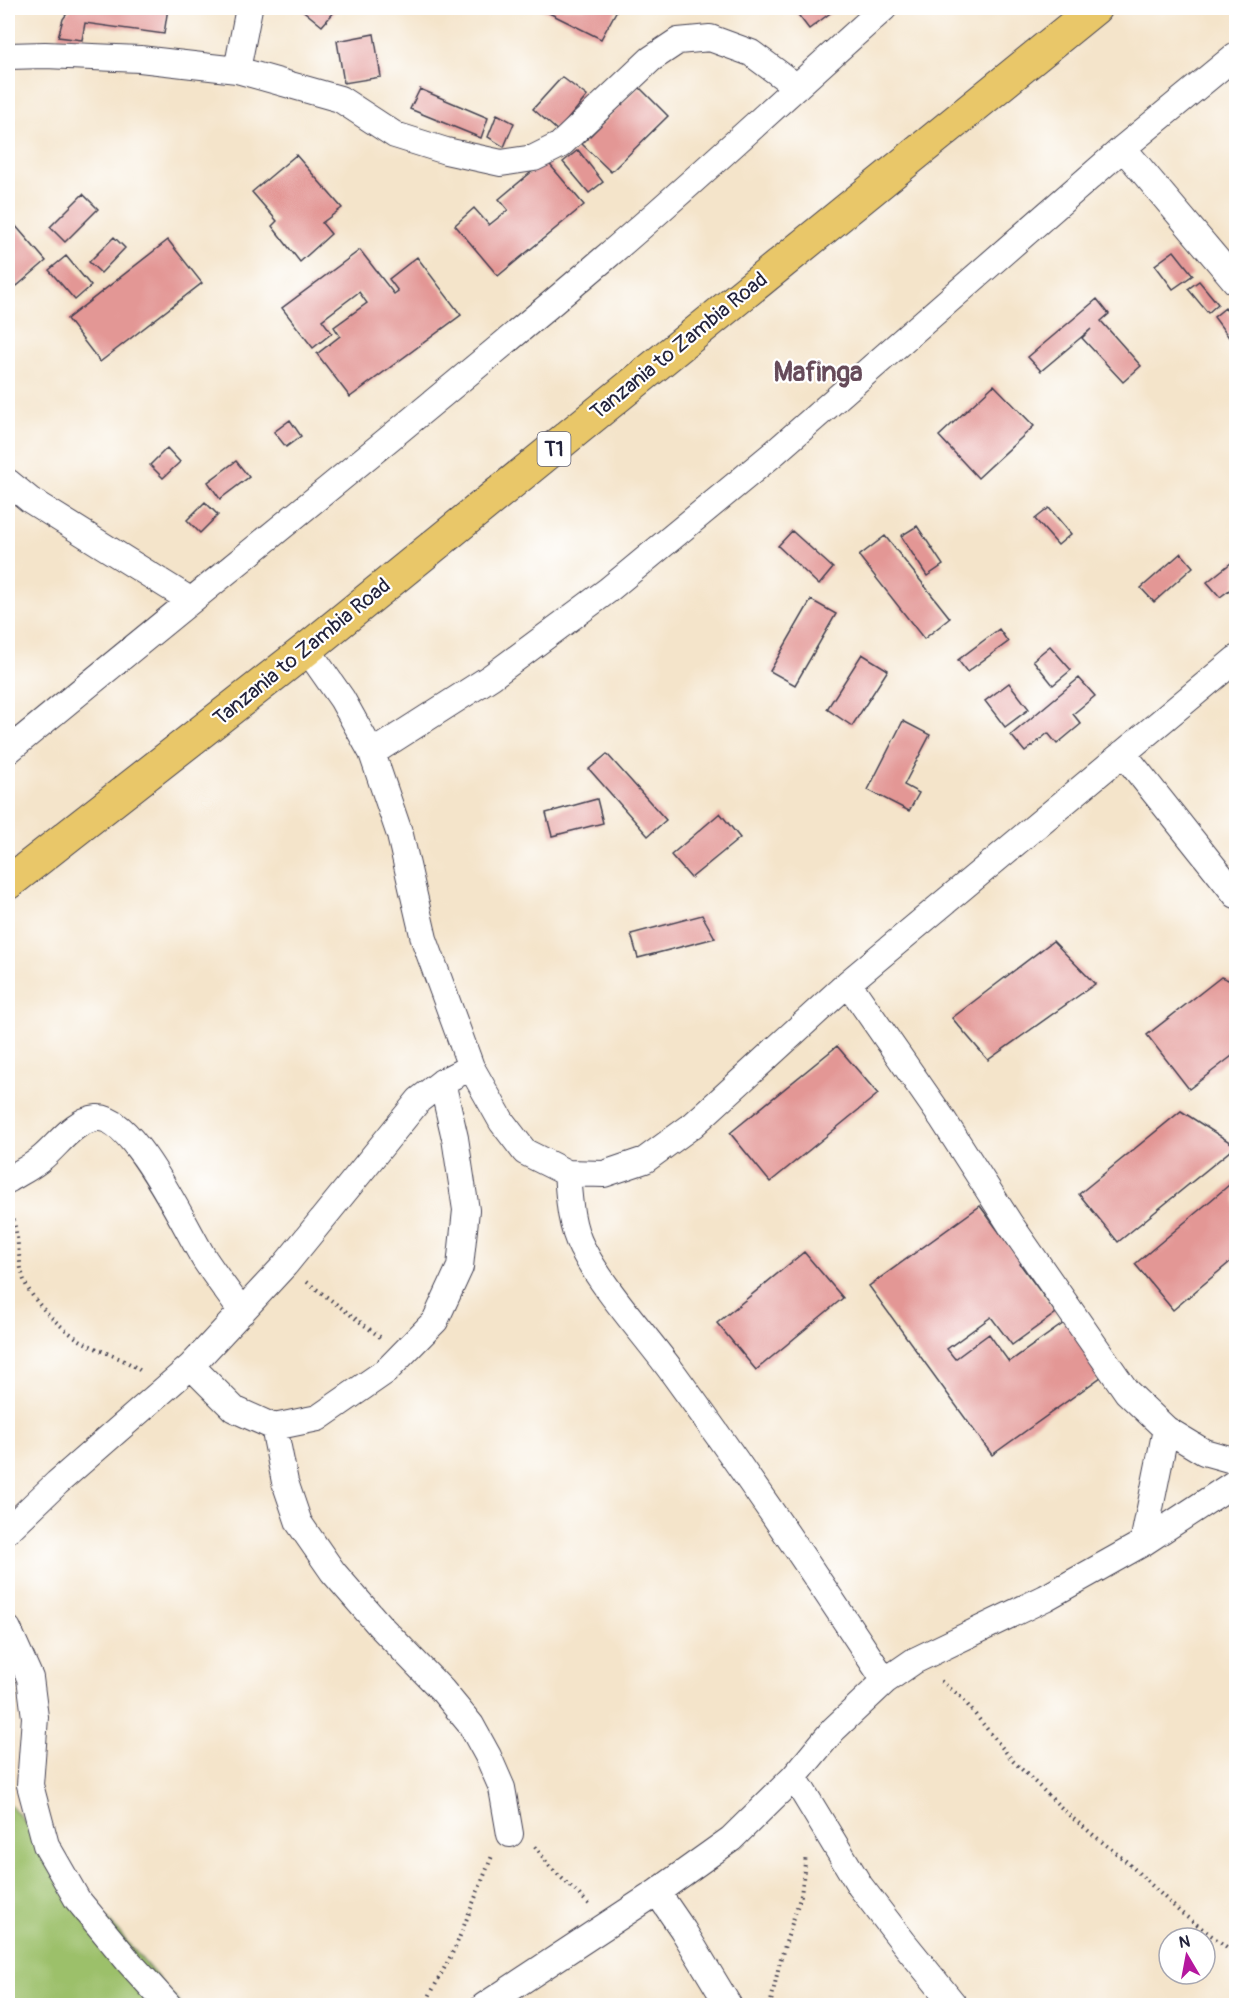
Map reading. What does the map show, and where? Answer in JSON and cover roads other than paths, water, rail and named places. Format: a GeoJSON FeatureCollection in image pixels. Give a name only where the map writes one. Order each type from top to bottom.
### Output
{"type":"FeatureCollection","features":[{"type":"Feature","properties":{"kind":"highway","name":"Tanzania to Zambia Road"},"geometry":{"type":"LineString","coordinates":[[8,883],[308,649],[1095,8]]}},
{"type":"Feature","properties":{"kind":"street"},"geometry":{"type":"LineString","coordinates":[[237,70],[249,8]]}},
{"type":"Feature","properties":{"kind":"street"},"geometry":{"type":"LineString","coordinates":[[8,751],[420,414],[606,257],[884,8]]}},
{"type":"Feature","properties":{"kind":"street"},"geometry":{"type":"LineString","coordinates":[[8,56],[45,55],[140,59],[237,70],[340,99],[395,135],[446,151],[501,163],[534,158],[560,145],[651,59],[678,41],[710,38],[751,53],[796,87]]}},
{"type":"Feature","properties":{"kind":"street"},"geometry":{"type":"LineString","coordinates":[[372,753],[490,677],[607,591],[773,454],[1123,148],[1236,55]]}},
{"type":"Feature","properties":{"kind":"street"},"geometry":{"type":"LineString","coordinates":[[1123,148],[1236,282]]}},
{"type":"Feature","properties":{"kind":"street"},"geometry":{"type":"LineString","coordinates":[[8,482],[30,500],[190,600]]}},
{"type":"Feature","properties":{"kind":"street"},"geometry":{"type":"LineString","coordinates":[[308,649],[342,699],[372,753],[400,835],[424,939],[471,1067],[502,1122],[525,1152],[567,1173],[604,1174],[645,1160],[693,1125],[848,984],[1236,659]]}},
{"type":"Feature","properties":{"kind":"street"},"geometry":{"type":"LineString","coordinates":[[1123,753],[1236,895]]}},
{"type":"Feature","properties":{"kind":"street"},"geometry":{"type":"LineString","coordinates":[[848,984],[942,1118],[1010,1224],[1127,1392],[1166,1429],[1204,1452],[1236,1461]]}},
{"type":"Feature","properties":{"kind":"street"},"geometry":{"type":"LineString","coordinates":[[8,1530],[191,1366],[285,1265],[419,1100],[442,1082],[471,1067]]}},
{"type":"Feature","properties":{"kind":"street"},"geometry":{"type":"LineString","coordinates":[[191,1366],[234,1409],[274,1427],[318,1418],[386,1371],[435,1322],[460,1267],[466,1210],[455,1138],[442,1082]]}},
{"type":"Feature","properties":{"kind":"street"},"geometry":{"type":"LineString","coordinates":[[8,1180],[41,1159],[84,1121],[99,1118],[114,1122],[128,1133],[147,1159],[205,1260],[242,1312]]}},
{"type":"Feature","properties":{"kind":"street"},"geometry":{"type":"LineString","coordinates":[[567,1173],[570,1214],[581,1247],[609,1290],[673,1373],[801,1554],[885,1682]]}},
{"type":"Feature","properties":{"kind":"street"},"geometry":{"type":"LineString","coordinates":[[274,1427],[285,1482],[299,1523],[333,1572],[380,1626],[442,1690],[471,1725],[489,1756],[502,1788],[510,1834]]}},
{"type":"Feature","properties":{"kind":"street"},"geometry":{"type":"LineString","coordinates":[[1143,1543],[1166,1429]]}},
{"type":"Feature","properties":{"kind":"street"},"geometry":{"type":"LineString","coordinates":[[484,2006],[657,1892],[731,1839],[794,1777],[834,1730],[885,1682],[914,1660],[1045,1599],[1143,1543],[1236,1482]]}},
{"type":"Feature","properties":{"kind":"street"},"geometry":{"type":"LineString","coordinates":[[8,1629],[30,1678],[35,1717],[30,1785],[46,1845],[77,1899],[169,2006]]}},
{"type":"Feature","properties":{"kind":"street"},"geometry":{"type":"LineString","coordinates":[[794,1777],[860,1886],[955,2006]]}},
{"type":"Feature","properties":{"kind":"street"},"geometry":{"type":"LineString","coordinates":[[657,1892],[729,2006]]}},
{"type":"Feature","properties":{"kind":"district","name":"Mafinga"},"geometry":{"type":"Point","coordinates":[818,372]}}]}
